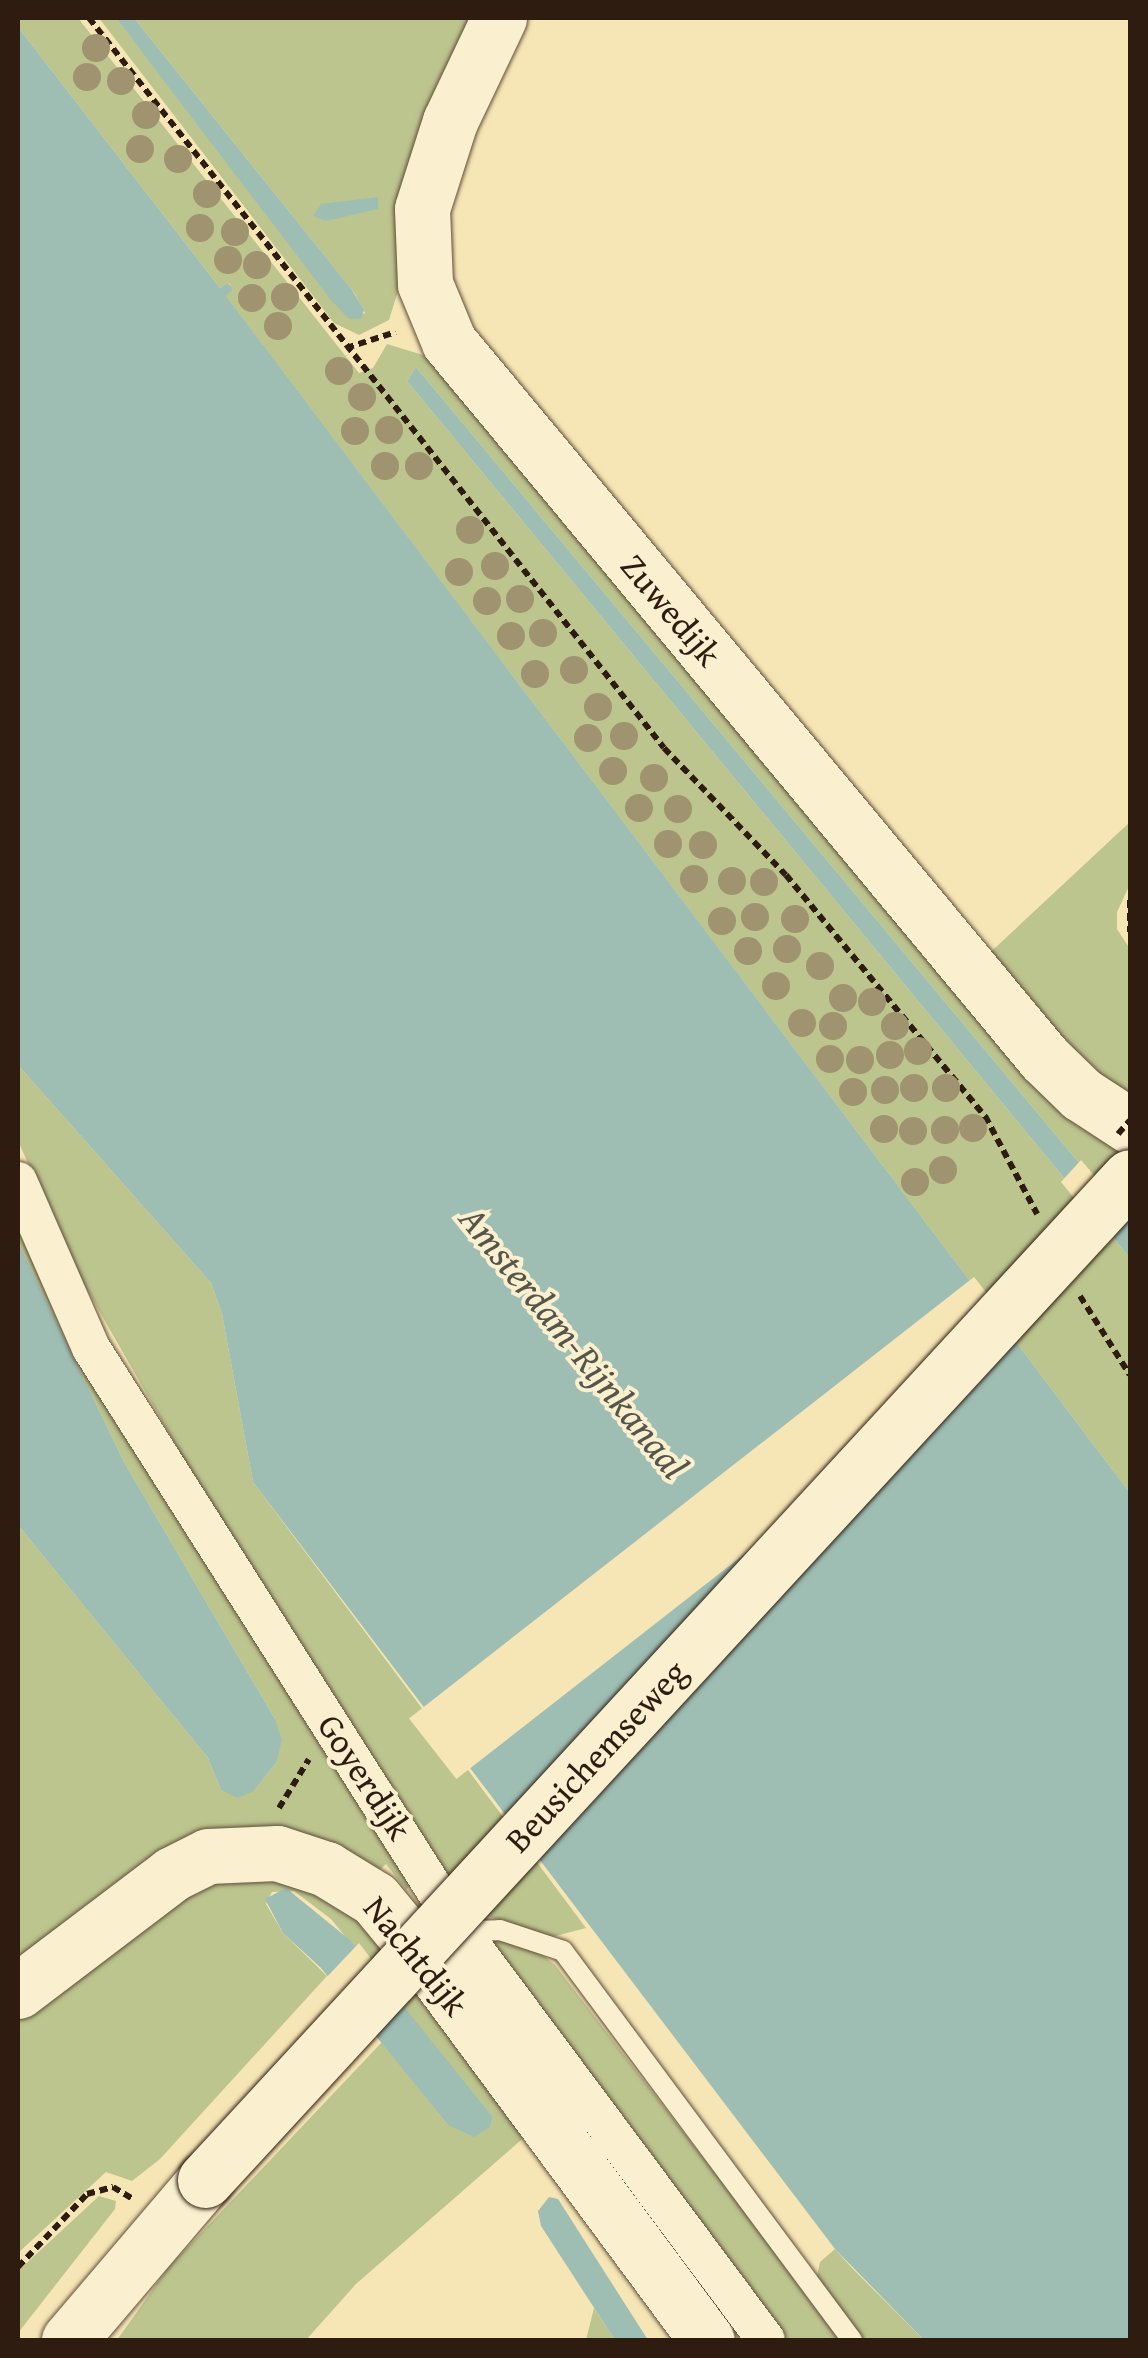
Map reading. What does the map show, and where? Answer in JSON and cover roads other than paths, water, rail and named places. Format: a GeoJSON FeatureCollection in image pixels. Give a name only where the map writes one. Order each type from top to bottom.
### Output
{"type":"FeatureCollection","features":[{"type":"Feature","properties":{"kind":"street","name":"Zuwedijk"},"geometry":{"type":"LineString","coordinates":[[499,18],[450,121],[422,209],[421,252],[435,317],[466,367],[1044,1058],[1080,1094],[1130,1126]]}},
{"type":"Feature","properties":{"kind":"street","name":"Beusichemseweg"},"geometry":{"type":"LineString","coordinates":[[69,2340],[205,2180],[1130,1178]]}},
{"type":"Feature","properties":{"kind":"street","name":"Goyerdijk"},"geometry":{"type":"LineString","coordinates":[[18,1181],[91,1348],[461,1931],[766,2340]]}},
{"type":"Feature","properties":{"kind":"street","name":"Nachtdijk"},"geometry":{"type":"LineString","coordinates":[[18,1991],[172,1874],[208,1856],[255,1852],[303,1858],[375,1899],[707,2340]]}},
{"type":"Feature","properties":{"kind":"lane"},"geometry":{"type":"LineString","coordinates":[[461,1931],[500,1930],[563,1951],[852,2340]]}},
{"type":"Feature","properties":{"kind":"water"},"geometry":{"type":"Polygon","coordinates":[[[116,18],[134,18],[352,290],[364,310],[361,319],[349,319],[331,300],[116,18]]]}},
{"type":"Feature","properties":{"kind":"water","name":"Amsterdam-Rijnkanaal"},"geometry":{"type":"Polygon","coordinates":[[[18,27],[220,288],[228,283],[233,289],[226,296],[1130,1493],[1130,2340],[924,2340],[835,2249],[253,1482],[222,1314],[211,1283],[18,1065],[18,27]]]}},
{"type":"Feature","properties":{"kind":"water"},"geometry":{"type":"Polygon","coordinates":[[[378,197],[378,209],[326,221],[313,216],[321,204],[378,197]]]}},
{"type":"Feature","properties":{"kind":"water"},"geometry":{"type":"Polygon","coordinates":[[[416,367],[1130,1224],[1130,1258],[407,381],[416,367]]]}},
{"type":"Feature","properties":{"kind":"water"},"geometry":{"type":"Polygon","coordinates":[[[18,1242],[124,1462],[275,1719],[282,1740],[276,1763],[254,1791],[238,1798],[221,1790],[208,1758],[18,1525],[18,1242]]]}},
{"type":"Feature","properties":{"kind":"water"},"geometry":{"type":"Polygon","coordinates":[[[286,1888],[350,1940],[493,2117],[490,2127],[474,2137],[448,2125],[321,1968],[283,1933],[265,1899],[286,1888]]]}},
{"type":"Feature","properties":{"kind":"water"},"geometry":{"type":"Polygon","coordinates":[[[549,2197],[558,2199],[648,2340],[615,2340],[541,2226],[538,2211],[549,2197]]]}}]}
